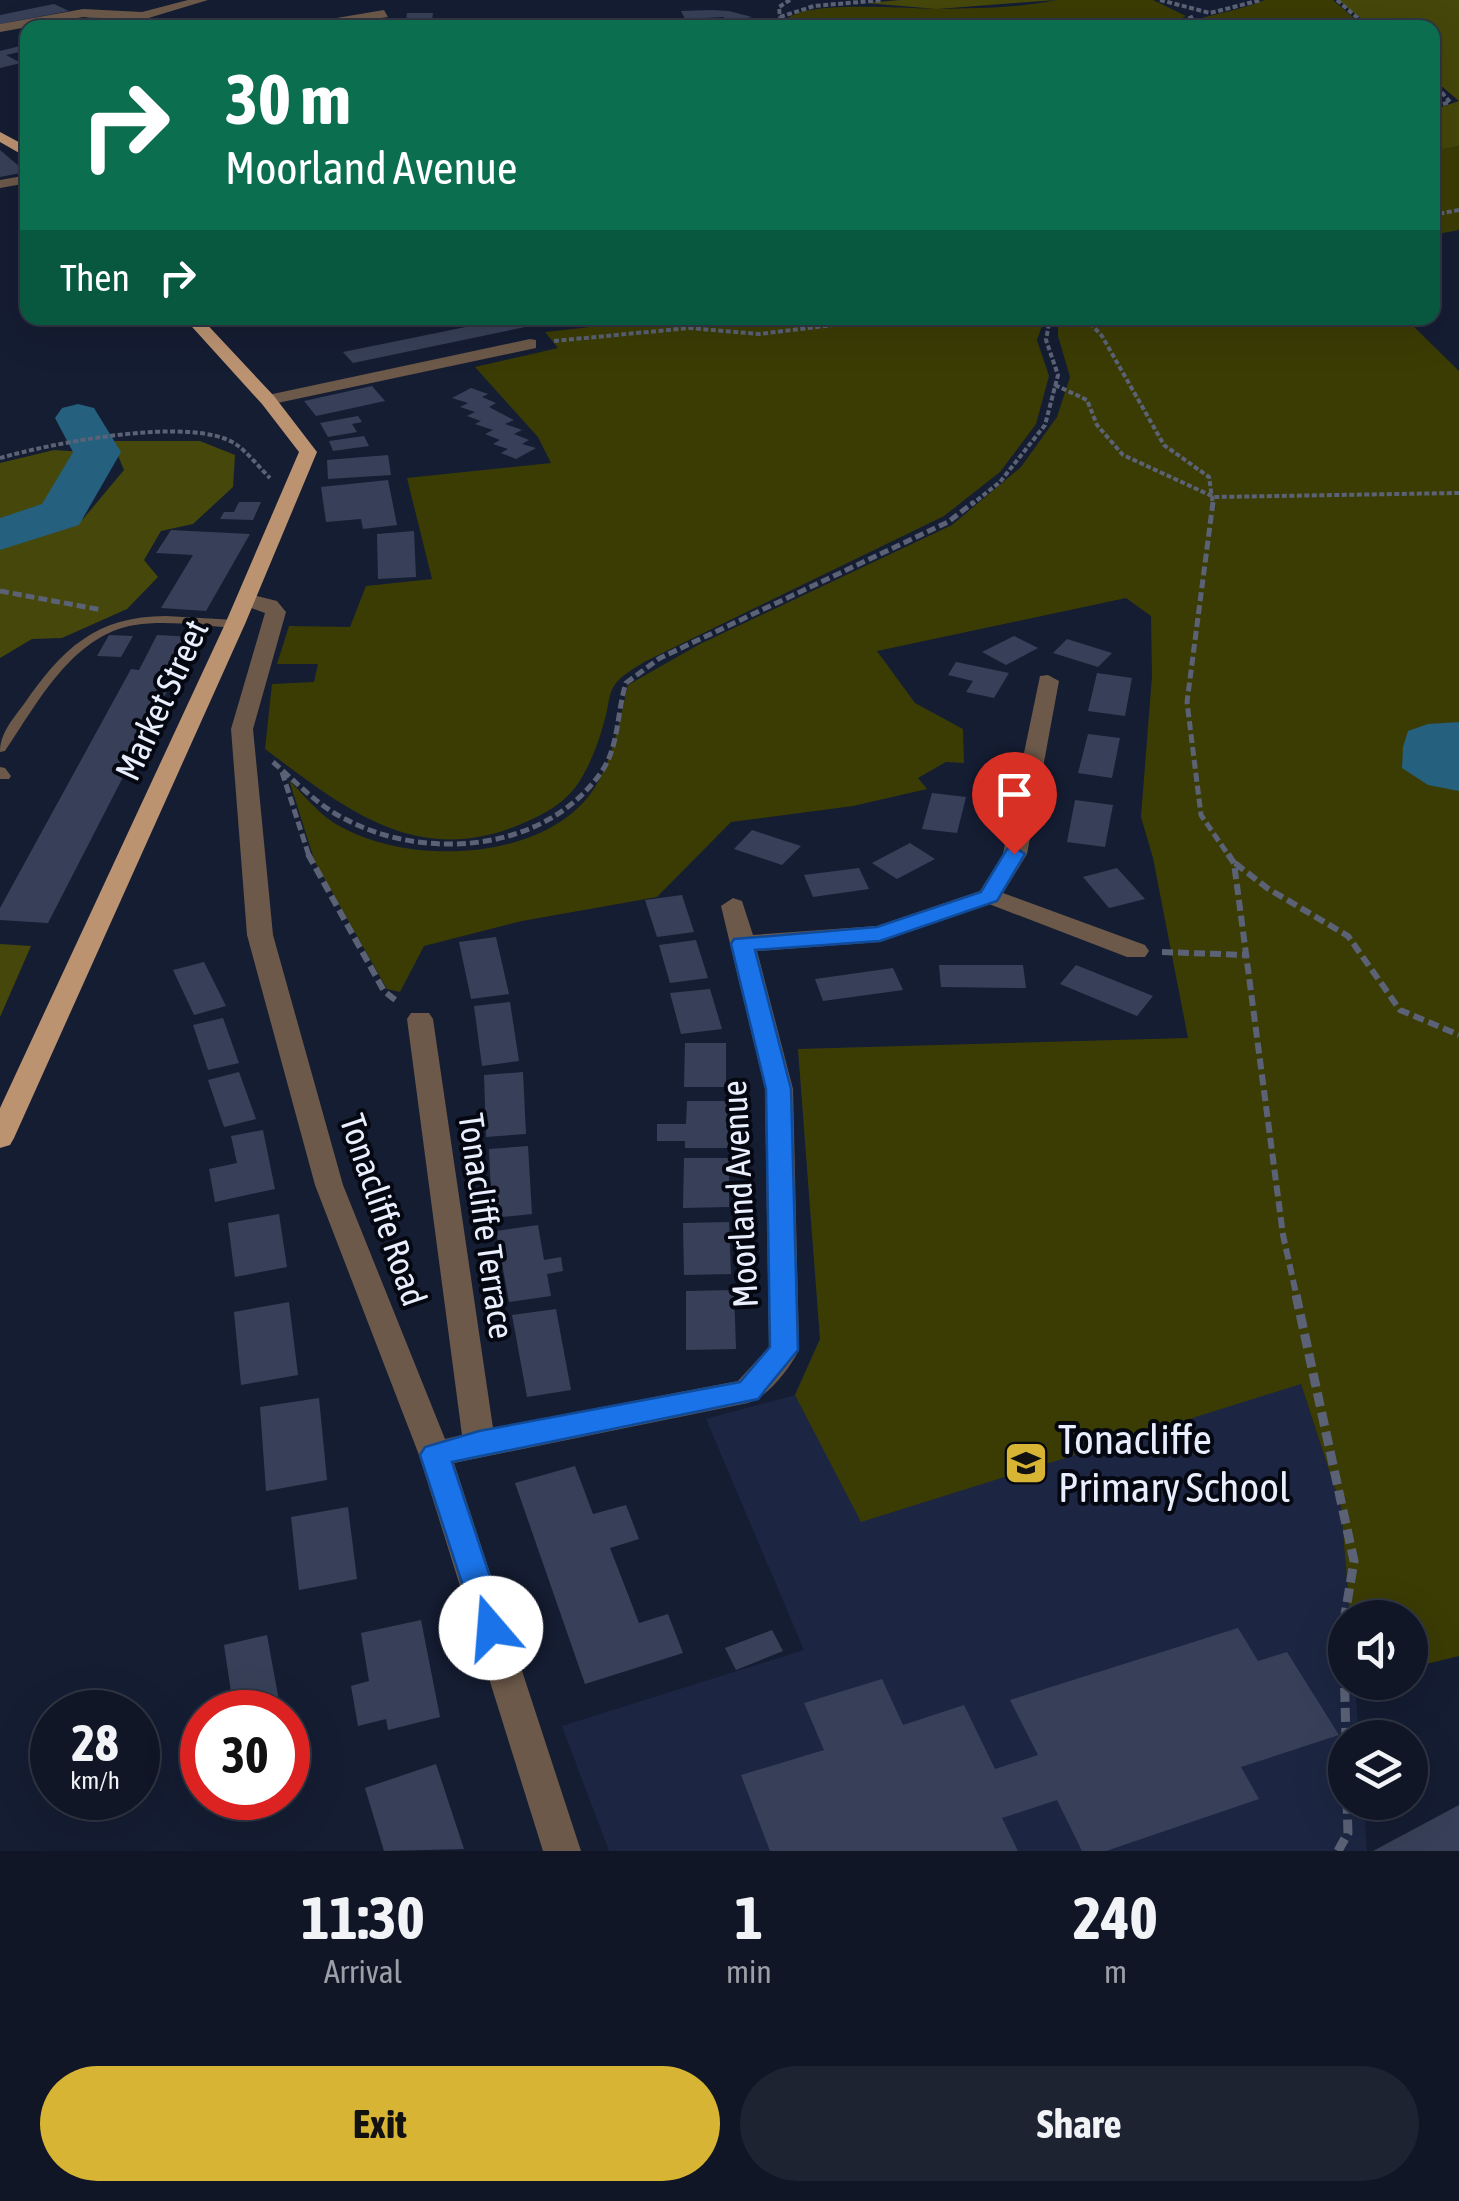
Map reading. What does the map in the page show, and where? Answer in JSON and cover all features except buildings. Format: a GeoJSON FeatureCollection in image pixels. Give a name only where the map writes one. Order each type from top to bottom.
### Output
{"type":"FeatureCollection","features":[{"type":"Feature","properties":{"kind":"main road","name":"Market Street"},"geometry":{"type":"LineString","coordinates":[[0,1138],[240,612],[308,452],[268,400],[198,325]]}},
{"type":"Feature","properties":{"kind":"street"},"geometry":{"type":"LineString","coordinates":[[145,20],[202,0]]}},
{"type":"Feature","properties":{"kind":"street"},"geometry":{"type":"LineString","coordinates":[[47,20],[83,14],[125,20]]}},
{"type":"Feature","properties":{"kind":"street"},"geometry":{"type":"LineString","coordinates":[[268,400],[530,344]]}},
{"type":"Feature","properties":{"kind":"street","name":"Tonacliffe Road"},"geometry":{"type":"LineString","coordinates":[[240,612],[270,605],[276,612],[242,729],[260,934],[329,1185],[435,1455],[562,1851]]}},
{"type":"Feature","properties":{"kind":"street"},"geometry":{"type":"LineString","coordinates":[[989,896],[1014,854],[1048,681]]}},
{"type":"Feature","properties":{"kind":"street"},"geometry":{"type":"LineString","coordinates":[[742,944],[880,934],[989,896],[1136,950]]}},
{"type":"Feature","properties":{"kind":"street","name":"Moorland Avenue"},"geometry":{"type":"LineString","coordinates":[[435,1455],[748,1391],[784,1350],[778,1089],[733,906]]}},
{"type":"Feature","properties":{"kind":"street","name":"Tonacliffe Terrace"},"geometry":{"type":"LineString","coordinates":[[420,1019],[479,1443]]}},
{"type":"Feature","properties":{"kind":"lane"},"geometry":{"type":"LineString","coordinates":[[0,748],[64,661],[94,636],[127,623],[240,612]]}},
{"type":"Feature","properties":{"kind":"path"},"geometry":{"type":"LineString","coordinates":[[780,17],[782,2],[790,0]]}},
{"type":"Feature","properties":{"kind":"path"},"geometry":{"type":"LineString","coordinates":[[780,17],[785,12],[816,6],[884,0]]}},
{"type":"Feature","properties":{"kind":"path"},"geometry":{"type":"LineString","coordinates":[[1160,0],[1195,15]]}},
{"type":"Feature","properties":{"kind":"path"},"geometry":{"type":"LineString","coordinates":[[1185,20],[1261,0]]}},
{"type":"Feature","properties":{"kind":"path"},"geometry":{"type":"LineString","coordinates":[[1337,0],[1360,20]]}},
{"type":"Feature","properties":{"kind":"path"},"geometry":{"type":"LineString","coordinates":[[780,17],[783,20]]}},
{"type":"Feature","properties":{"kind":"path"},"geometry":{"type":"LineString","coordinates":[[1440,88],[1450,102],[1440,105]]}},
{"type":"Feature","properties":{"kind":"path"},"geometry":{"type":"LineString","coordinates":[[530,344],[689,328],[759,334],[833,325]]}},
{"type":"Feature","properties":{"kind":"path"},"geometry":{"type":"LineString","coordinates":[[244,757],[264,754],[350,823],[428,845],[462,846],[545,822],[582,800],[605,767],[626,682],[660,658],[948,522],[1000,482],[1045,425],[1058,375],[1046,340],[1049,325]]}},
{"type":"Feature","properties":{"kind":"path"},"geometry":{"type":"LineString","coordinates":[[1092,325],[1145,405],[1164,445],[1210,476],[1214,498],[1187,702],[1201,815],[1234,862],[1267,888],[1348,936],[1400,1010],[1459,1034]]}},
{"type":"Feature","properties":{"kind":"path"},"geometry":{"type":"LineString","coordinates":[[1055,385],[1086,400],[1094,426],[1112,451],[1193,482],[1214,498],[1459,493]]}},
{"type":"Feature","properties":{"kind":"path"},"geometry":{"type":"LineString","coordinates":[[0,458],[54,443],[122,433],[223,438],[244,450],[269,478],[296,483]]}},
{"type":"Feature","properties":{"kind":"path"},"geometry":{"type":"LineString","coordinates":[[0,591],[147,620]]}},
{"type":"Feature","properties":{"kind":"path"},"geometry":{"type":"LineString","coordinates":[[282,770],[319,876],[384,991],[420,1019]]}},
{"type":"Feature","properties":{"kind":"path"},"geometry":{"type":"LineString","coordinates":[[1234,862],[1283,1235],[1354,1561],[1343,1627],[1346,1720]]}},
{"type":"Feature","properties":{"kind":"path"},"geometry":{"type":"LineString","coordinates":[[1136,950],[1246,955]]}},
{"type":"Feature","properties":{"kind":"path"},"geometry":{"type":"LineString","coordinates":[[1338,1851],[1348,1833],[1348,1820]]}},
{"type":"Feature","properties":{"kind":"shaded area"},"geometry":{"type":"Polygon","coordinates":[[[1056,0],[1153,0],[1186,16],[1178,20],[787,19],[798,13],[836,7],[940,9],[1056,0]]]}},
{"type":"Feature","properties":{"kind":"shaded area"},"geometry":{"type":"Polygon","coordinates":[[[1056,0],[937,9],[866,3],[1056,0]]]}},
{"type":"Feature","properties":{"kind":"shaded area"},"geometry":{"type":"Polygon","coordinates":[[[1265,0],[1333,0],[1356,20],[1195,20],[1265,0]]]}},
{"type":"Feature","properties":{"kind":"shaded area"},"geometry":{"type":"Polygon","coordinates":[[[1338,0],[1459,0],[1459,101],[1440,85],[1440,20],[1362,20],[1338,0]]]}},
{"type":"Feature","properties":{"kind":"shaded area"},"geometry":{"type":"Polygon","coordinates":[[[1459,101],[1459,146],[1440,150],[1440,108],[1459,101]]]}},
{"type":"Feature","properties":{"kind":"shaded area"},"geometry":{"type":"Polygon","coordinates":[[[1459,146],[1459,230],[1440,234],[1440,150],[1459,146]]]}},
{"type":"Feature","properties":{"kind":"shaded area"},"geometry":{"type":"Polygon","coordinates":[[[608,325],[1042,325],[1037,340],[1049,376],[1036,424],[1000,472],[944,516],[644,662],[623,676],[612,689],[599,740],[581,779],[552,809],[514,827],[477,837],[443,839],[411,834],[351,809],[265,749],[272,684],[314,682],[318,664],[277,664],[289,626],[350,627],[366,586],[432,579],[407,478],[551,463],[538,437],[475,367],[558,348],[545,332],[608,325]]]}},
{"type":"Feature","properties":{"kind":"shaded area"},"geometry":{"type":"Polygon","coordinates":[[[1058,325],[1412,325],[1459,371],[1459,1656],[1428,1664],[1428,1600],[1349,1600],[1341,1507],[1301,1384],[861,1522],[795,1395],[820,1339],[798,1049],[1188,1038],[1153,858],[1141,817],[1152,676],[1151,616],[1126,598],[877,651],[915,703],[963,729],[964,763],[946,762],[918,778],[927,789],[853,806],[731,822],[657,897],[522,921],[424,946],[400,992],[387,989],[315,862],[289,780],[327,818],[356,834],[391,845],[429,851],[468,851],[542,832],[572,813],[595,787],[611,751],[628,685],[700,644],[952,525],[1021,467],[1057,417],[1070,377],[1058,325]]]}},
{"type":"Feature","properties":{"kind":"shaded area"},"geometry":{"type":"Polygon","coordinates":[[[112,441],[200,441],[235,455],[233,487],[193,524],[161,531],[144,560],[158,577],[127,609],[62,638],[32,639],[0,658],[0,543],[83,519],[124,470],[112,441]]]}},
{"type":"Feature","properties":{"kind":"shaded area"},"geometry":{"type":"Polygon","coordinates":[[[54,450],[84,452],[46,508],[0,527],[0,463],[54,450]]]}},
{"type":"Feature","properties":{"kind":"shaded area"},"geometry":{"type":"Polygon","coordinates":[[[1459,722],[1459,791],[1428,785],[1402,768],[1408,731],[1428,724],[1459,722]]]}},
{"type":"Feature","properties":{"kind":"shaded area"},"geometry":{"type":"Polygon","coordinates":[[[0,944],[31,946],[0,1017],[0,944]]]}},
{"type":"Feature","properties":{"kind":"shaded area","name":"Tonacliffe Primary School"},"geometry":{"type":"Polygon","coordinates":[[[1188,1039],[1341,1507],[1349,1600],[1328,1600],[1328,1700],[1356,1700],[1358,1720],[1328,1720],[1328,1820],[1365,1820],[1367,1851],[609,1851],[562,1726],[804,1650],[706,1419],[795,1395],[820,1339],[798,1049],[1188,1039]]]}},
{"type":"Feature","properties":{"kind":"waterway"},"geometry":{"type":"LineString","coordinates":[[0,535],[61,514],[97,452],[78,418]]}},
{"type":"Feature","properties":{"kind":"place","name":"Tonacliffe Primary School"},"geometry":{"type":"Point","coordinates":[1026,1463]}},
{"type":"Feature","properties":{"kind":"route"},"geometry":{"type":"LineString","coordinates":[[491,1628],[435,1455],[748,1391],[784,1350],[778,1089],[742,944],[880,934],[989,896],[1014,854]]}}]}
